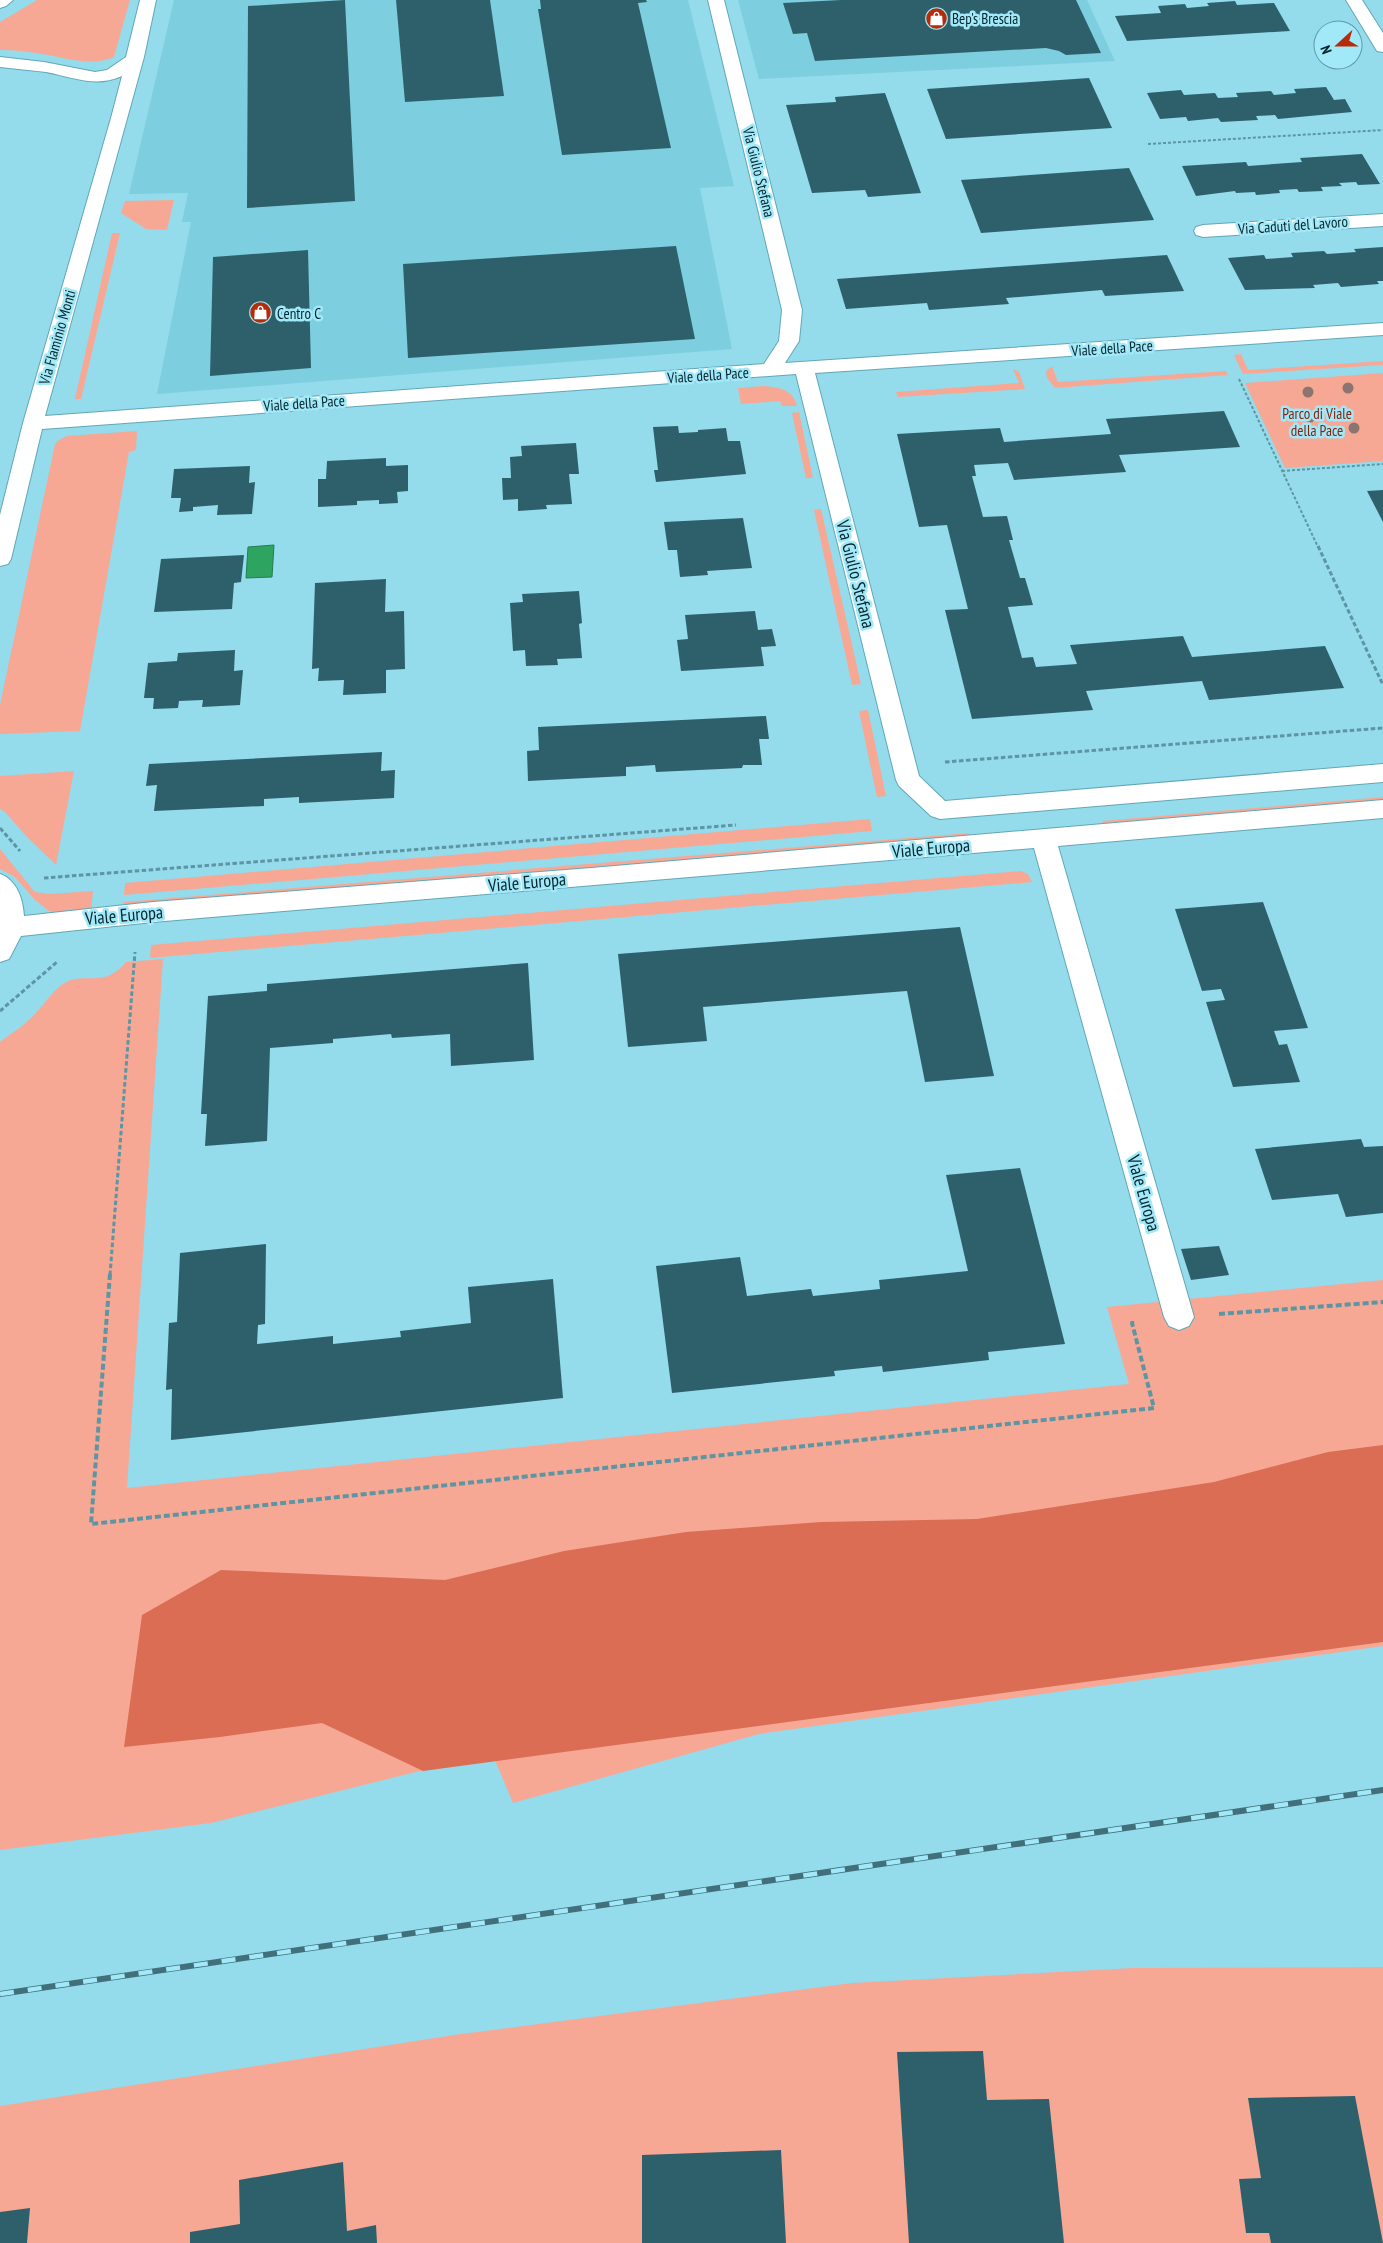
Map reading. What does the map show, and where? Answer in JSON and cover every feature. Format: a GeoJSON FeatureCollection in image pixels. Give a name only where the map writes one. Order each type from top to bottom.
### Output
{"type":"FeatureCollection","features":[{"type":"Feature","properties":{"kind":"street"},"geometry":{"type":"LineString","coordinates":[[0,3],[5,0]]}},
{"type":"Feature","properties":{"kind":"street","name":"Via Flaminio Monti"},"geometry":{"type":"LineString","coordinates":[[0,559],[33,423],[120,118],[148,0]]}},
{"type":"Feature","properties":{"kind":"street","name":"Via Giulio Stefana"},"geometry":{"type":"LineString","coordinates":[[716,0],[792,310],[789,341],[771,370]]}},
{"type":"Feature","properties":{"kind":"street"},"geometry":{"type":"LineString","coordinates":[[1354,0],[1383,47]]}},
{"type":"Feature","properties":{"kind":"street"},"geometry":{"type":"LineString","coordinates":[[85,78],[102,77],[120,71],[136,57]]}},
{"type":"Feature","properties":{"kind":"street"},"geometry":{"type":"LineString","coordinates":[[0,62],[47,67],[85,78],[108,93],[118,106],[120,118]]}},
{"type":"Feature","properties":{"kind":"street","name":"Via Caduti del Lavoro"},"geometry":{"type":"LineString","coordinates":[[1203,231],[1383,220]]}},
{"type":"Feature","properties":{"kind":"street","name":"Viale della Pace"},"geometry":{"type":"LineString","coordinates":[[33,423],[771,370],[1383,330]]}},
{"type":"Feature","properties":{"kind":"street","name":"Via Giulio Stefana"},"geometry":{"type":"LineString","coordinates":[[804,368],[908,780],[940,810],[1383,773]]}},
{"type":"Feature","properties":{"kind":"street","name":"Viale Europa"},"geometry":{"type":"LineString","coordinates":[[10,927],[153,912],[591,877],[1383,809]]}},
{"type":"Feature","properties":{"kind":"street","name":"Viale Europa"},"geometry":{"type":"LineString","coordinates":[[1044,838],[1179,1317]]}},
{"type":"Feature","properties":{"kind":"street"},"geometry":{"type":"LineString","coordinates":[[0,884],[10,906],[10,927],[0,952]]}},
{"type":"Feature","properties":{"kind":"path"},"geometry":{"type":"LineString","coordinates":[[1148,144],[1383,130]]}},
{"type":"Feature","properties":{"kind":"path"},"geometry":{"type":"LineString","coordinates":[[1238,379],[1383,685]]}},
{"type":"Feature","properties":{"kind":"path"},"geometry":{"type":"LineString","coordinates":[[1282,471],[1383,464]]}},
{"type":"Feature","properties":{"kind":"path"},"geometry":{"type":"LineString","coordinates":[[943,763],[1383,728]]}},
{"type":"Feature","properties":{"kind":"path"},"geometry":{"type":"LineString","coordinates":[[38,872],[45,879],[738,824]]}},
{"type":"Feature","properties":{"kind":"path"},"geometry":{"type":"LineString","coordinates":[[0,828],[26,857]]}},
{"type":"Feature","properties":{"kind":"path"},"geometry":{"type":"LineString","coordinates":[[136,949],[91,1524],[1154,1408],[1132,1323],[1179,1317],[1383,1302]]}},
{"type":"Feature","properties":{"kind":"path"},"geometry":{"type":"LineString","coordinates":[[0,1011],[60,959]]}},
{"type":"Feature","properties":{"kind":"shaded area"},"geometry":{"type":"Polygon","coordinates":[[[174,0],[688,0],[734,186],[700,188],[732,349],[157,394],[191,222],[182,222],[188,193],[129,194],[174,0]]]}},
{"type":"Feature","properties":{"kind":"shaded area","name":"Bep's Brescia"},"geometry":{"type":"Polygon","coordinates":[[[738,0],[1087,0],[1115,61],[759,79],[738,0]]]}},
{"type":"Feature","properties":{"kind":"shaded area"},"geometry":{"type":"Polygon","coordinates":[[[274,545],[272,577],[246,578],[248,547],[274,545]]]}},
{"type":"Feature","properties":{"kind":"shaded area"},"geometry":{"type":"Polygon","coordinates":[[[1383,1445],[1383,1642],[423,1771],[322,1723],[220,1737],[124,1747],[142,1615],[221,1570],[445,1580],[564,1551],[686,1532],[821,1522],[977,1519],[1214,1482],[1328,1452],[1383,1445]]]}},
{"type":"Feature","properties":{"kind":"green space"},"geometry":{"type":"Polygon","coordinates":[[[37,0],[130,0],[114,57],[105,60],[86,61],[14,50],[0,50],[0,22],[37,0]]]}},
{"type":"Feature","properties":{"kind":"green space"},"geometry":{"type":"Polygon","coordinates":[[[174,200],[167,230],[146,229],[121,213],[125,201],[174,200]]]}},
{"type":"Feature","properties":{"kind":"green space"},"geometry":{"type":"Polygon","coordinates":[[[112,233],[120,233],[81,399],[75,399],[112,233]]]}},
{"type":"Feature","properties":{"kind":"green space"},"geometry":{"type":"Polygon","coordinates":[[[1241,354],[1248,370],[1383,361],[1383,365],[1243,374],[1234,355],[1241,354]]]}},
{"type":"Feature","properties":{"kind":"green space"},"geometry":{"type":"Polygon","coordinates":[[[1052,366],[1058,382],[1226,371],[1228,375],[1055,388],[1047,378],[1046,371],[1052,366]]]}},
{"type":"Feature","properties":{"kind":"green space"},"geometry":{"type":"Polygon","coordinates":[[[1013,369],[1019,372],[1025,389],[898,397],[896,392],[1019,383],[1013,369]]]}},
{"type":"Feature","properties":{"kind":"green space","name":"Parco di Viale della Pace"},"geometry":{"type":"Polygon","coordinates":[[[1383,373],[1383,461],[1285,468],[1245,383],[1383,373]]]}},
{"type":"Feature","properties":{"kind":"green space"},"geometry":{"type":"Polygon","coordinates":[[[763,386],[779,388],[788,392],[795,400],[797,406],[782,406],[780,401],[741,404],[738,388],[763,386]]]}},
{"type":"Feature","properties":{"kind":"green space"},"geometry":{"type":"Polygon","coordinates":[[[799,412],[813,478],[806,478],[792,413],[799,412]]]}},
{"type":"Feature","properties":{"kind":"green space"},"geometry":{"type":"Polygon","coordinates":[[[137,431],[136,450],[129,452],[80,731],[0,734],[0,705],[55,444],[67,436],[137,431]]]}},
{"type":"Feature","properties":{"kind":"green space"},"geometry":{"type":"Polygon","coordinates":[[[821,509],[861,684],[852,685],[814,510],[821,509]]]}},
{"type":"Feature","properties":{"kind":"green space"},"geometry":{"type":"Polygon","coordinates":[[[868,710],[886,796],[877,797],[859,711],[868,710]]]}},
{"type":"Feature","properties":{"kind":"green space"},"geometry":{"type":"Polygon","coordinates":[[[74,771],[56,865],[0,809],[0,776],[74,771]]]}},
{"type":"Feature","properties":{"kind":"green space"},"geometry":{"type":"Polygon","coordinates":[[[1383,797],[1383,804],[1104,828],[1102,821],[1383,797]]]}},
{"type":"Feature","properties":{"kind":"green space"},"geometry":{"type":"Polygon","coordinates":[[[870,819],[872,831],[124,895],[125,883],[870,819]]]}},
{"type":"Feature","properties":{"kind":"green space"},"geometry":{"type":"Polygon","coordinates":[[[969,833],[972,841],[123,912],[123,902],[969,833]]]}},
{"type":"Feature","properties":{"kind":"green space"},"geometry":{"type":"Polygon","coordinates":[[[0,849],[35,892],[50,894],[93,891],[91,912],[67,914],[49,911],[35,900],[15,877],[0,869],[0,849]]]}},
{"type":"Feature","properties":{"kind":"green space"},"geometry":{"type":"Polygon","coordinates":[[[1021,871],[1028,874],[1032,882],[150,958],[151,945],[1021,871]]]}},
{"type":"Feature","properties":{"kind":"green space"},"geometry":{"type":"Polygon","coordinates":[[[163,959],[127,1488],[1129,1384],[1107,1307],[1383,1280],[1383,1646],[759,1734],[513,1803],[492,1753],[211,1823],[0,1850],[0,1042],[35,1014],[63,984],[71,980],[101,978],[118,970],[126,962],[163,959]]]}},
{"type":"Feature","properties":{"kind":"green space"},"geometry":{"type":"Polygon","coordinates":[[[1383,1967],[1383,2243],[0,2243],[0,2106],[454,2035],[852,1983],[1133,1968],[1383,1967]]]}},
{"type":"Feature","properties":{"kind":"building"},"geometry":{"type":"Polygon","coordinates":[[[345,0],[355,201],[247,208],[248,6],[345,0]]]}},
{"type":"Feature","properties":{"kind":"building"},"geometry":{"type":"Polygon","coordinates":[[[396,0],[490,0],[504,96],[405,102],[396,0]]]}},
{"type":"Feature","properties":{"kind":"building"},"geometry":{"type":"Polygon","coordinates":[[[540,0],[646,0],[647,2],[638,3],[671,148],[562,155],[538,9],[541,9],[540,0]]]}},
{"type":"Feature","properties":{"kind":"building","name":"Bep's Brescia"},"geometry":{"type":"Polygon","coordinates":[[[841,0],[1076,0],[1101,53],[1066,55],[1046,48],[815,61],[807,33],[793,34],[783,3],[841,0]]]}},
{"type":"Feature","properties":{"kind":"building"},"geometry":{"type":"Polygon","coordinates":[[[1235,1],[1237,5],[1274,3],[1290,31],[1127,41],[1115,16],[1161,13],[1158,6],[1185,4],[1187,8],[1209,6],[1207,3],[1235,1]]]}},
{"type":"Feature","properties":{"kind":"building"},"geometry":{"type":"Polygon","coordinates":[[[1089,78],[1112,128],[946,139],[927,89],[1089,78]]]}},
{"type":"Feature","properties":{"kind":"building"},"geometry":{"type":"Polygon","coordinates":[[[1326,87],[1334,100],[1345,99],[1352,112],[1278,119],[1275,115],[1256,116],[1258,120],[1221,122],[1218,118],[1188,121],[1186,117],[1160,119],[1147,93],[1181,90],[1184,95],[1215,93],[1218,98],[1238,97],[1236,93],[1271,91],[1274,95],[1296,93],[1294,89],[1326,87]]]}},
{"type":"Feature","properties":{"kind":"building"},"geometry":{"type":"Polygon","coordinates":[[[885,93],[921,193],[868,197],[865,190],[812,193],[786,105],[836,102],[835,97],[885,93]]]}},
{"type":"Feature","properties":{"kind":"building"},"geometry":{"type":"Polygon","coordinates":[[[1362,154],[1380,184],[1358,185],[1356,182],[1339,183],[1342,186],[1321,187],[1323,191],[1299,192],[1297,189],[1279,190],[1280,193],[1256,195],[1255,192],[1236,193],[1235,191],[1196,196],[1182,166],[1246,162],[1248,166],[1302,162],[1300,158],[1362,154]]]}},
{"type":"Feature","properties":{"kind":"building"},"geometry":{"type":"Polygon","coordinates":[[[1129,168],[1154,220],[981,233],[961,180],[1129,168]]]}},
{"type":"Feature","properties":{"kind":"building"},"geometry":{"type":"Polygon","coordinates":[[[676,246],[695,339],[408,358],[403,264],[676,246]]]}},
{"type":"Feature","properties":{"kind":"building"},"geometry":{"type":"Polygon","coordinates":[[[1383,247],[1383,281],[1377,281],[1379,284],[1341,287],[1338,283],[1313,285],[1315,288],[1245,290],[1228,258],[1264,255],[1266,259],[1293,257],[1291,253],[1324,251],[1327,254],[1356,252],[1354,249],[1383,247]]]}},
{"type":"Feature","properties":{"kind":"building","name":"Centro C"},"geometry":{"type":"Polygon","coordinates":[[[308,250],[311,368],[210,376],[213,257],[308,250]]]}},
{"type":"Feature","properties":{"kind":"building"},"geometry":{"type":"Polygon","coordinates":[[[1167,255],[1184,291],[1105,296],[1102,290],[1006,298],[1009,304],[929,310],[927,303],[846,309],[837,279],[1167,255]]]}},
{"type":"Feature","properties":{"kind":"building"},"geometry":{"type":"Polygon","coordinates":[[[1224,411],[1240,447],[1119,455],[1126,472],[1014,480],[1008,463],[974,465],[976,476],[972,476],[983,517],[1007,516],[1013,540],[1009,540],[1020,578],[1025,578],[1033,605],[1008,607],[1022,658],[1033,657],[1036,667],[1077,664],[1070,645],[1183,636],[1192,657],[1325,646],[1344,688],[1209,700],[1202,681],[1086,691],[1093,710],[972,719],[945,610],[968,609],[947,525],[919,527],[897,434],[1000,428],[1004,442],[1111,434],[1106,419],[1224,411]]]}},
{"type":"Feature","properties":{"kind":"building"},"geometry":{"type":"Polygon","coordinates":[[[678,426],[679,433],[726,428],[728,441],[740,441],[746,474],[656,482],[654,470],[658,470],[653,427],[678,426]]]}},
{"type":"Feature","properties":{"kind":"building"},"geometry":{"type":"Polygon","coordinates":[[[576,443],[579,474],[569,474],[572,504],[546,505],[547,509],[518,511],[518,499],[503,500],[502,478],[511,478],[510,457],[522,456],[521,446],[576,443]]]}},
{"type":"Feature","properties":{"kind":"building"},"geometry":{"type":"Polygon","coordinates":[[[386,458],[386,466],[408,465],[408,491],[397,492],[398,503],[379,504],[379,500],[357,501],[357,505],[318,507],[318,479],[326,479],[327,461],[386,458]]]}},
{"type":"Feature","properties":{"kind":"building"},"geometry":{"type":"Polygon","coordinates":[[[250,466],[249,483],[255,482],[252,514],[217,515],[218,505],[193,507],[193,511],[179,512],[181,498],[171,498],[174,469],[250,466]]]}},
{"type":"Feature","properties":{"kind":"building"},"geometry":{"type":"Polygon","coordinates":[[[1383,490],[1383,522],[1367,491],[1383,490]]]}},
{"type":"Feature","properties":{"kind":"building"},"geometry":{"type":"Polygon","coordinates":[[[743,518],[752,568],[707,571],[708,575],[680,577],[677,550],[668,550],[664,522],[743,518]]]}},
{"type":"Feature","properties":{"kind":"building"},"geometry":{"type":"Polygon","coordinates":[[[244,555],[241,582],[234,583],[232,609],[154,612],[161,559],[244,555]]]}},
{"type":"Feature","properties":{"kind":"building"},"geometry":{"type":"Polygon","coordinates":[[[386,579],[385,612],[404,611],[405,669],[386,670],[386,693],[343,695],[344,680],[318,681],[319,668],[312,669],[315,583],[386,579]]]}},
{"type":"Feature","properties":{"kind":"building"},"geometry":{"type":"Polygon","coordinates":[[[579,591],[582,623],[579,624],[582,658],[557,659],[558,665],[526,666],[525,650],[513,651],[510,603],[523,602],[522,594],[579,591]]]}},
{"type":"Feature","properties":{"kind":"building"},"geometry":{"type":"Polygon","coordinates":[[[755,611],[758,630],[772,629],[776,646],[761,647],[764,666],[681,671],[677,640],[688,639],[685,615],[755,611]]]}},
{"type":"Feature","properties":{"kind":"building"},"geometry":{"type":"Polygon","coordinates":[[[235,650],[234,671],[243,670],[240,705],[202,707],[203,700],[179,701],[178,708],[153,709],[154,698],[144,698],[148,663],[177,661],[178,653],[235,650]]]}},
{"type":"Feature","properties":{"kind":"building"},"geometry":{"type":"Polygon","coordinates":[[[766,716],[769,739],[759,739],[762,765],[743,765],[742,768],[656,772],[655,765],[626,767],[626,776],[528,781],[527,751],[539,750],[538,727],[766,716]]]}},
{"type":"Feature","properties":{"kind":"building"},"geometry":{"type":"Polygon","coordinates":[[[382,752],[381,771],[395,770],[394,798],[299,803],[299,797],[264,799],[264,806],[154,811],[157,785],[146,786],[149,764],[382,752]]]}},
{"type":"Feature","properties":{"kind":"building"},"geometry":{"type":"Polygon","coordinates":[[[1263,902],[1308,1028],[1274,1031],[1279,1045],[1287,1044],[1300,1082],[1233,1087],[1206,1002],[1225,1000],[1221,989],[1202,991],[1175,909],[1263,902]]]}},
{"type":"Feature","properties":{"kind":"building"},"geometry":{"type":"Polygon","coordinates":[[[960,927],[994,1076],[925,1082],[907,991],[703,1007],[707,1041],[628,1047],[618,954],[960,927]]]}},
{"type":"Feature","properties":{"kind":"building"},"geometry":{"type":"Polygon","coordinates":[[[528,963],[534,1060],[451,1066],[450,1034],[392,1038],[391,1034],[333,1039],[333,1043],[270,1048],[267,1141],[205,1146],[207,1114],[201,1114],[208,996],[267,991],[267,984],[528,963]]]}},
{"type":"Feature","properties":{"kind":"building"},"geometry":{"type":"Polygon","coordinates":[[[1361,1139],[1364,1147],[1383,1146],[1383,1213],[1346,1217],[1338,1194],[1272,1200],[1255,1149],[1361,1139]]]}},
{"type":"Feature","properties":{"kind":"building"},"geometry":{"type":"Polygon","coordinates":[[[1020,1168],[1065,1344],[988,1352],[989,1360],[883,1372],[882,1366],[834,1371],[835,1376],[672,1393],[656,1266],[740,1257],[747,1296],[811,1289],[813,1296],[880,1289],[879,1280],[968,1271],[946,1175],[1020,1168]]]}},
{"type":"Feature","properties":{"kind":"building"},"geometry":{"type":"Polygon","coordinates":[[[266,1244],[265,1324],[258,1325],[257,1344],[333,1336],[333,1344],[401,1337],[400,1331],[471,1323],[468,1287],[553,1279],[563,1398],[171,1440],[172,1389],[166,1390],[169,1323],[177,1322],[180,1253],[266,1244]]]}},
{"type":"Feature","properties":{"kind":"building"},"geometry":{"type":"Polygon","coordinates":[[[1219,1246],[1229,1275],[1191,1280],[1181,1249],[1219,1246]]]}},
{"type":"Feature","properties":{"kind":"building"},"geometry":{"type":"Polygon","coordinates":[[[983,2051],[987,2100],[1049,2099],[1064,2243],[909,2243],[897,2052],[983,2051]]]}},
{"type":"Feature","properties":{"kind":"building"},"geometry":{"type":"Polygon","coordinates":[[[1355,2096],[1383,2243],[1271,2243],[1269,2233],[1246,2233],[1239,2179],[1261,2178],[1248,2098],[1355,2096]]]}},
{"type":"Feature","properties":{"kind":"building"},"geometry":{"type":"Polygon","coordinates":[[[781,2150],[786,2243],[642,2243],[642,2155],[781,2150]]]}},
{"type":"Feature","properties":{"kind":"building"},"geometry":{"type":"Polygon","coordinates":[[[343,2162],[347,2231],[376,2225],[377,2243],[190,2243],[190,2232],[240,2224],[239,2180],[343,2162]]]}},
{"type":"Feature","properties":{"kind":"building"},"geometry":{"type":"Polygon","coordinates":[[[30,2208],[27,2243],[0,2243],[0,2212],[30,2208]]]}},
{"type":"Feature","properties":{"kind":"railway"},"geometry":{"type":"LineString","coordinates":[[0,1994],[1383,1790]]}},
{"type":"Feature","properties":{"kind":"place","name":"Bep's Brescia"},"geometry":{"type":"Point","coordinates":[936,18]}},
{"type":"Feature","properties":{"kind":"place","name":"Centro C"},"geometry":{"type":"Point","coordinates":[261,313]}}]}
